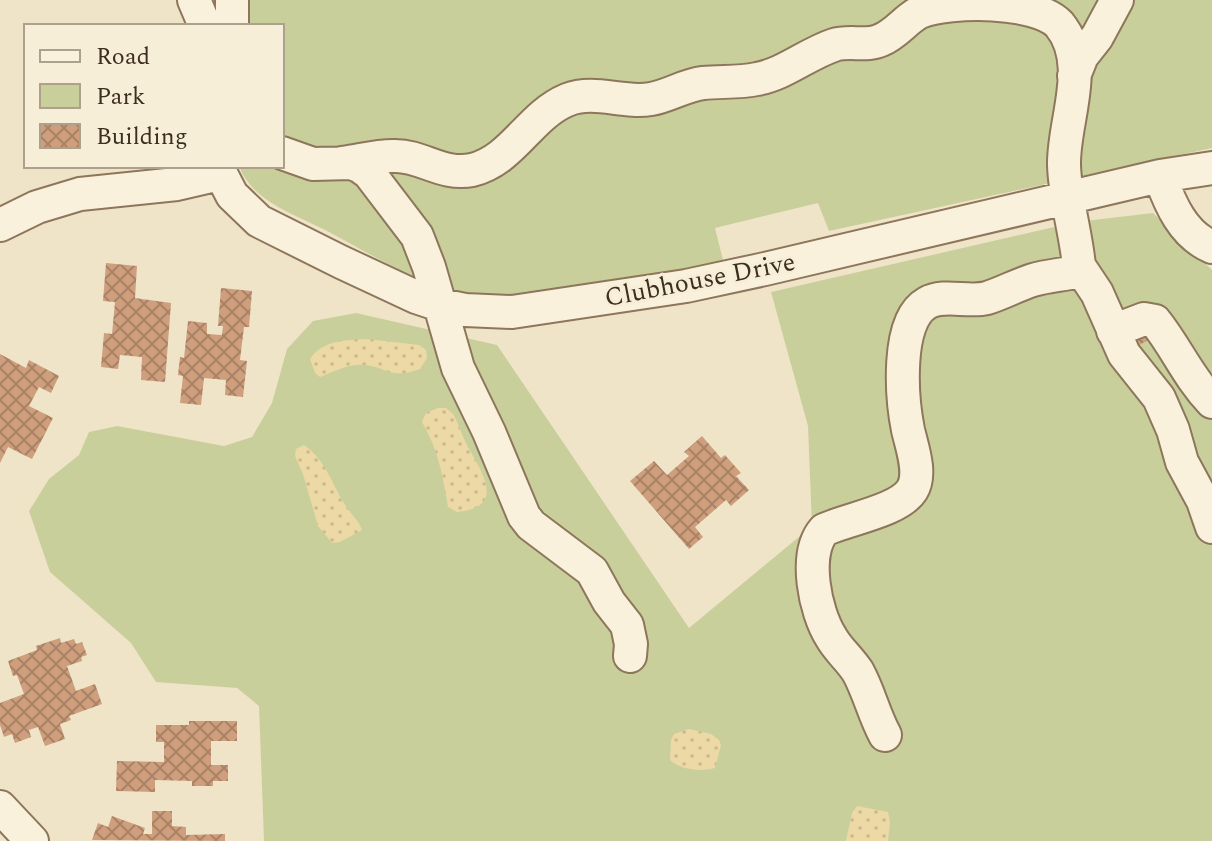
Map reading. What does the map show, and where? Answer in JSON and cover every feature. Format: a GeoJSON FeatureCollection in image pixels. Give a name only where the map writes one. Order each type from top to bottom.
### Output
{"type":"FeatureCollection","features":[{"type":"Feature","properties":{"kind":"street"},"geometry":{"type":"LineString","coordinates":[[194,0],[204,24]]}},
{"type":"Feature","properties":{"kind":"street"},"geometry":{"type":"LineString","coordinates":[[232,0],[232,24]]}},
{"type":"Feature","properties":{"kind":"street"},"geometry":{"type":"LineString","coordinates":[[1117,0],[1082,40],[1074,76],[1064,164],[1079,266],[1097,293],[1134,369],[1159,398],[1182,462],[1211,515]]}},
{"type":"Feature","properties":{"kind":"street"},"geometry":{"type":"LineString","coordinates":[[284,154],[313,164],[398,155],[447,171],[470,170],[493,162],[520,139],[538,117],[570,99],[596,95],[650,100],[704,83],[734,83],[762,78],[837,44],[882,40],[912,16],[940,6],[981,2],[1018,5],[1053,18],[1082,40]]}},
{"type":"Feature","properties":{"kind":"street"},"geometry":{"type":"LineString","coordinates":[[342,163],[359,166],[369,173],[406,221],[424,251],[458,368],[524,516],[531,525],[592,571],[609,602],[627,625],[630,656]]}},
{"type":"Feature","properties":{"kind":"street","name":"Clubhouse Drive"},"geometry":{"type":"LineString","coordinates":[[219,170],[232,195],[259,221],[416,297],[465,310],[512,312],[686,286],[1160,176],[1212,168]]}},
{"type":"Feature","properties":{"kind":"street"},"geometry":{"type":"LineString","coordinates":[[0,225],[37,207],[80,194],[177,184],[219,170]]}},
{"type":"Feature","properties":{"kind":"street"},"geometry":{"type":"LineString","coordinates":[[1160,176],[1169,202],[1184,225],[1201,242],[1212,247]]}},
{"type":"Feature","properties":{"kind":"street"},"geometry":{"type":"LineString","coordinates":[[885,735],[855,668],[830,637],[826,627],[813,578],[813,548],[817,538],[834,525],[887,507],[912,491],[916,467],[903,402],[903,384],[908,326],[916,312],[928,302],[984,299],[1037,278],[1075,272],[1079,266]]}},
{"type":"Feature","properties":{"kind":"street"},"geometry":{"type":"LineString","coordinates":[[1113,331],[1144,319],[1155,321],[1196,385],[1212,402]]}},
{"type":"Feature","properties":{"kind":"street"},"geometry":{"type":"LineString","coordinates":[[0,807],[32,841]]}},
{"type":"Feature","properties":{"kind":"green space"},"geometry":{"type":"Polygon","coordinates":[[[220,0],[1212,0],[1212,148],[829,231],[818,203],[715,228],[723,260],[590,289],[555,294],[488,296],[458,291],[406,273],[288,212],[254,189],[240,168],[284,168],[284,24],[225,24],[220,0]]]}},
{"type":"Feature","properties":{"kind":"green space"},"geometry":{"type":"Polygon","coordinates":[[[1153,213],[1212,270],[1212,841],[264,841],[259,706],[237,688],[156,682],[131,643],[50,572],[29,511],[49,479],[79,455],[89,432],[117,426],[224,446],[252,437],[272,403],[287,349],[313,321],[356,313],[497,345],[689,628],[812,526],[808,426],[771,292],[1076,222],[1153,213]]]}},
{"type":"Feature","properties":{"kind":"sand"},"geometry":{"type":"Polygon","coordinates":[[[367,339],[419,345],[426,350],[427,358],[420,369],[410,372],[390,372],[372,366],[353,365],[320,377],[315,373],[310,359],[321,348],[336,342],[367,339]]]}},
{"type":"Feature","properties":{"kind":"sand"},"geometry":{"type":"Polygon","coordinates":[[[446,408],[453,414],[483,475],[486,495],[482,503],[473,509],[457,512],[448,507],[439,463],[422,422],[426,413],[446,408]]]}},
{"type":"Feature","properties":{"kind":"sand"},"geometry":{"type":"Polygon","coordinates":[[[304,445],[324,467],[342,501],[361,527],[362,530],[340,542],[332,543],[318,526],[295,456],[296,449],[304,445]]]}},
{"type":"Feature","properties":{"kind":"sand"},"geometry":{"type":"Polygon","coordinates":[[[689,729],[711,734],[719,740],[721,745],[715,768],[691,769],[670,760],[674,734],[689,729]]]}},
{"type":"Feature","properties":{"kind":"sand"},"geometry":{"type":"Polygon","coordinates":[[[857,806],[888,812],[888,841],[846,841],[852,813],[857,806]]]}},
{"type":"Feature","properties":{"kind":"building"},"geometry":{"type":"Polygon","coordinates":[[[106,263],[137,266],[135,298],[171,303],[165,382],[141,380],[142,357],[120,355],[118,369],[101,367],[104,333],[112,334],[115,302],[103,301],[106,263]]]}},
{"type":"Feature","properties":{"kind":"building"},"geometry":{"type":"Polygon","coordinates":[[[221,288],[252,291],[249,327],[244,327],[240,360],[247,361],[243,397],[225,395],[226,380],[204,378],[201,405],[180,403],[183,376],[178,375],[180,357],[184,358],[188,321],[207,323],[207,334],[222,335],[223,326],[218,326],[221,288]]]}},
{"type":"Feature","properties":{"kind":"building"},"geometry":{"type":"Polygon","coordinates":[[[1139,324],[1148,340],[1136,347],[1127,331],[1139,324]]]}},
{"type":"Feature","properties":{"kind":"building"},"geometry":{"type":"Polygon","coordinates":[[[0,354],[26,368],[29,360],[59,376],[51,393],[39,387],[29,406],[53,418],[32,459],[8,447],[0,463],[0,354]]]}},
{"type":"Feature","properties":{"kind":"building"},"geometry":{"type":"Polygon","coordinates":[[[702,436],[721,458],[725,455],[741,473],[736,476],[749,490],[731,506],[726,500],[695,527],[703,537],[689,549],[630,481],[654,461],[667,475],[689,456],[684,452],[702,436]]]}},
{"type":"Feature","properties":{"kind":"building"},"geometry":{"type":"Polygon","coordinates":[[[60,638],[61,643],[74,639],[76,644],[82,642],[87,655],[81,657],[82,661],[67,666],[76,691],[95,684],[102,704],[69,716],[71,720],[60,724],[65,739],[45,746],[38,727],[29,730],[31,737],[15,743],[12,734],[4,737],[0,725],[0,703],[24,694],[8,661],[60,638]]]}},
{"type":"Feature","properties":{"kind":"building"},"geometry":{"type":"Polygon","coordinates":[[[189,721],[237,721],[237,741],[211,741],[211,765],[228,765],[228,781],[213,781],[213,786],[192,786],[192,781],[155,780],[155,792],[116,791],[117,761],[164,762],[164,742],[156,742],[156,725],[189,725],[189,721]]]}},
{"type":"Feature","properties":{"kind":"building"},"geometry":{"type":"Polygon","coordinates":[[[152,811],[172,811],[172,826],[186,827],[186,835],[225,834],[225,841],[92,840],[98,823],[108,827],[112,816],[145,828],[143,834],[152,834],[152,811]]]}}]}
